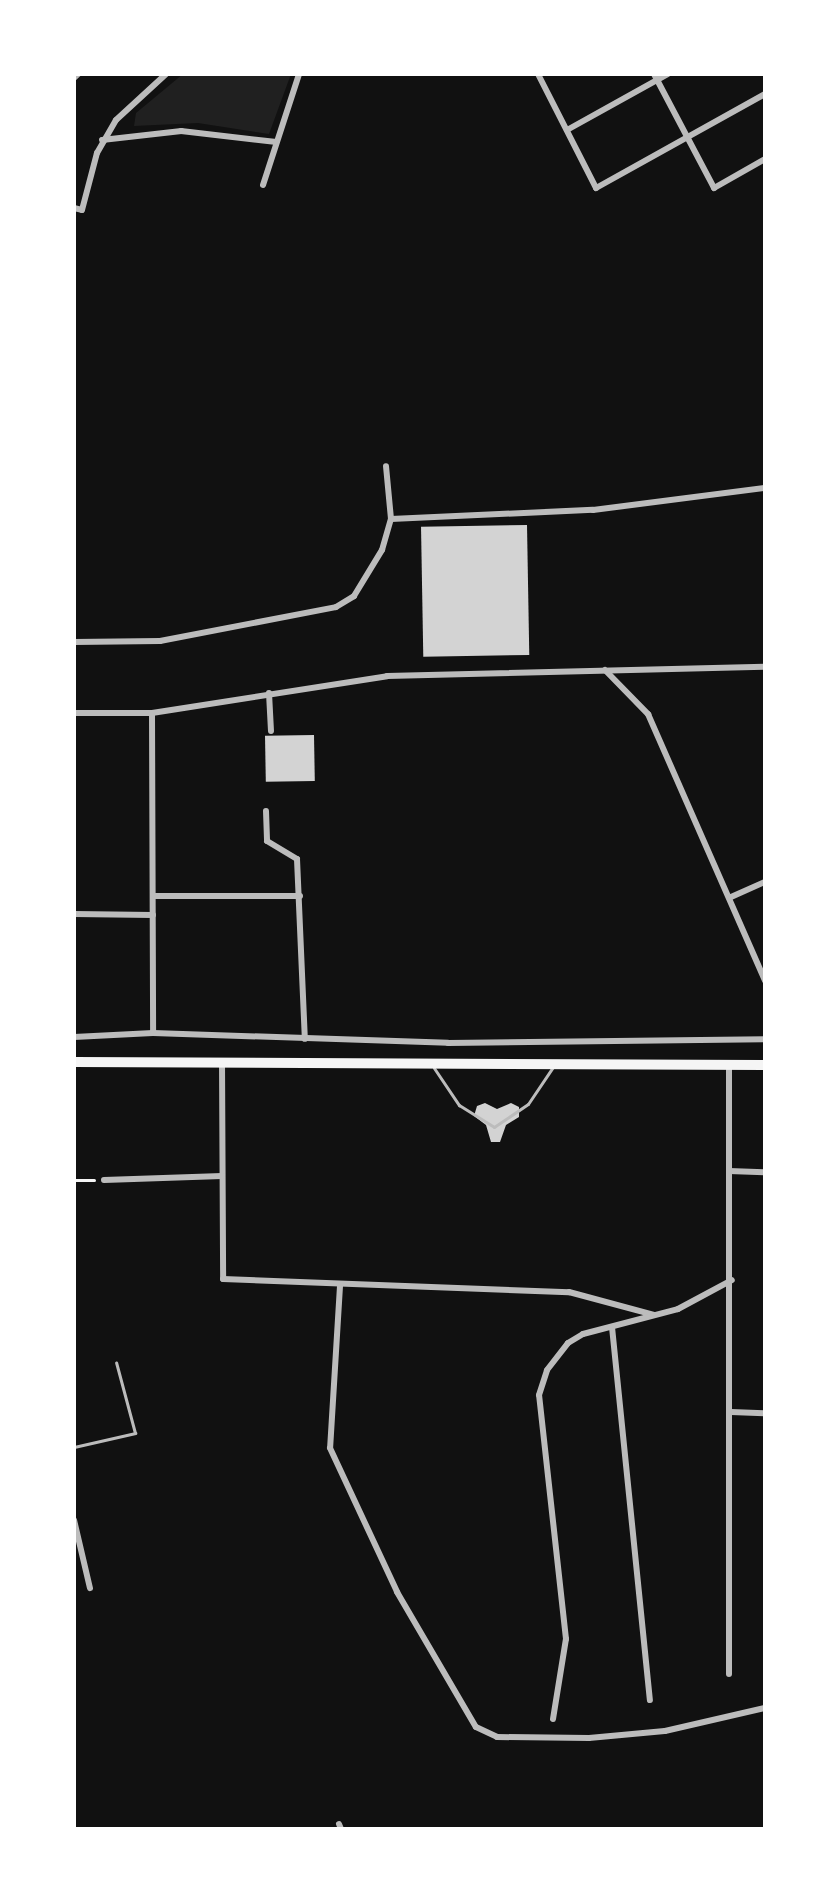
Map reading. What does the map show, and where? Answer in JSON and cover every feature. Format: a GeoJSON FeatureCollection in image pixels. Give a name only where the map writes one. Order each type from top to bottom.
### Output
{"type":"FeatureCollection","features":[{"type":"Feature","properties":{"kind":"main road"},"geometry":{"type":"LineString","coordinates":[[74,1062],[765,1065]]}},
{"type":"Feature","properties":{"kind":"street"},"geometry":{"type":"LineString","coordinates":[[74,78],[78,74]]}},
{"type":"Feature","properties":{"kind":"street"},"geometry":{"type":"LineString","coordinates":[[78,209],[102,140],[132,103],[166,74]]}},
{"type":"Feature","properties":{"kind":"street"},"geometry":{"type":"LineString","coordinates":[[263,185],[299,74]]}},
{"type":"Feature","properties":{"kind":"street"},"geometry":{"type":"LineString","coordinates":[[538,74],[596,188],[765,94]]}},
{"type":"Feature","properties":{"kind":"street"},"geometry":{"type":"LineString","coordinates":[[567,130],[655,77],[668,74]]}},
{"type":"Feature","properties":{"kind":"street"},"geometry":{"type":"LineString","coordinates":[[655,77],[714,188],[765,159]]}},
{"type":"Feature","properties":{"kind":"street"},"geometry":{"type":"LineString","coordinates":[[102,140],[181,131],[276,142]]}},
{"type":"Feature","properties":{"kind":"street"},"geometry":{"type":"LineString","coordinates":[[74,642],[160,641],[336,607],[354,596],[369,575],[391,519],[386,466]]}},
{"type":"Feature","properties":{"kind":"street"},"geometry":{"type":"LineString","coordinates":[[391,519],[593,510],[765,488]]}},
{"type":"Feature","properties":{"kind":"street"},"geometry":{"type":"LineString","coordinates":[[74,713],[152,713],[387,676],[765,667]]}},
{"type":"Feature","properties":{"kind":"street"},"geometry":{"type":"LineString","coordinates":[[605,670],[648,714],[765,980]]}},
{"type":"Feature","properties":{"kind":"street"},"geometry":{"type":"LineString","coordinates":[[269,693],[271,731]]}},
{"type":"Feature","properties":{"kind":"street"},"geometry":{"type":"LineString","coordinates":[[152,713],[153,1033]]}},
{"type":"Feature","properties":{"kind":"street"},"geometry":{"type":"LineString","coordinates":[[266,811],[267,841],[297,859],[305,1039]]}},
{"type":"Feature","properties":{"kind":"street"},"geometry":{"type":"LineString","coordinates":[[731,897],[765,882]]}},
{"type":"Feature","properties":{"kind":"street"},"geometry":{"type":"LineString","coordinates":[[153,896],[300,896]]}},
{"type":"Feature","properties":{"kind":"street"},"geometry":{"type":"LineString","coordinates":[[74,914],[153,915]]}},
{"type":"Feature","properties":{"kind":"street"},"geometry":{"type":"LineString","coordinates":[[74,1037],[153,1033],[448,1043],[765,1039]]}},
{"type":"Feature","properties":{"kind":"street"},"geometry":{"type":"LineString","coordinates":[[222,1061],[223,1279],[340,1286],[569,1292],[654,1315]]}},
{"type":"Feature","properties":{"kind":"street"},"geometry":{"type":"LineString","coordinates":[[729,1064],[732,1280],[729,1674]]}},
{"type":"Feature","properties":{"kind":"street"},"geometry":{"type":"LineString","coordinates":[[729,1171],[765,1172]]}},
{"type":"Feature","properties":{"kind":"street"},"geometry":{"type":"LineString","coordinates":[[104,1180],[222,1176]]}},
{"type":"Feature","properties":{"kind":"street"},"geometry":{"type":"LineString","coordinates":[[553,1719],[566,1639],[539,1395],[547,1370],[568,1343],[702,1300],[732,1280]]}},
{"type":"Feature","properties":{"kind":"street"},"geometry":{"type":"LineString","coordinates":[[340,1286],[330,1448],[397,1592],[476,1727],[497,1737],[589,1738],[665,1731],[765,1708]]}},
{"type":"Feature","properties":{"kind":"street"},"geometry":{"type":"LineString","coordinates":[[612,1327],[650,1700]]}},
{"type":"Feature","properties":{"kind":"street"},"geometry":{"type":"LineString","coordinates":[[731,1412],[765,1413]]}},
{"type":"Feature","properties":{"kind":"street"},"geometry":{"type":"LineString","coordinates":[[74,1520],[90,1588]]}},
{"type":"Feature","properties":{"kind":"lane"},"geometry":{"type":"LineString","coordinates":[[431,1065],[459,1105],[494,1127],[528,1104],[555,1065]]}},
{"type":"Feature","properties":{"kind":"lane"},"geometry":{"type":"LineString","coordinates":[[74,1447],[135,1433],[116,1362]]}},
{"type":"Feature","properties":{"kind":"path"},"geometry":{"type":"LineString","coordinates":[[74,1180],[104,1180]]}},
{"type":"Feature","properties":{"kind":"shaded area"},"geometry":{"type":"Polygon","coordinates":[[[183,74],[291,74],[269,134],[198,123],[134,126],[136,113],[183,74]]]}},
{"type":"Feature","properties":{"kind":"building"},"geometry":{"type":"Polygon","coordinates":[[[527,525],[529,655],[423,657],[421,527],[527,525]]]}},
{"type":"Feature","properties":{"kind":"building"},"geometry":{"type":"Polygon","coordinates":[[[314,735],[315,781],[266,782],[265,736],[314,735]]]}},
{"type":"Feature","properties":{"kind":"building"},"geometry":{"type":"Polygon","coordinates":[[[485,1103],[497,1109],[511,1103],[519,1107],[519,1117],[506,1125],[500,1142],[491,1142],[486,1125],[474,1116],[477,1106],[485,1103]]]}}]}
